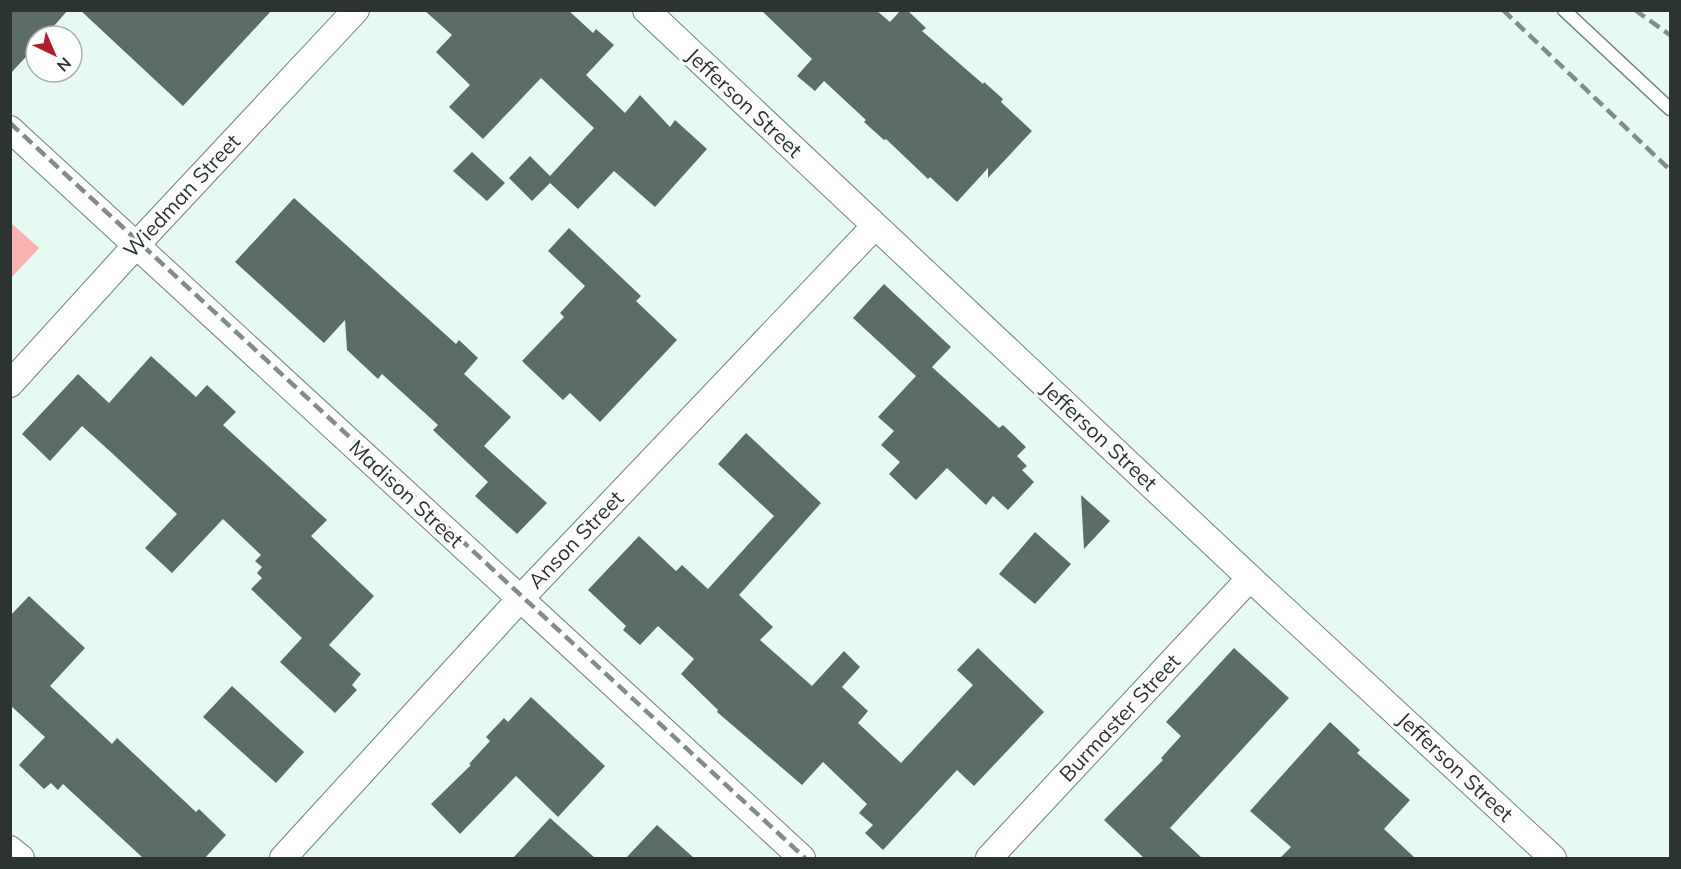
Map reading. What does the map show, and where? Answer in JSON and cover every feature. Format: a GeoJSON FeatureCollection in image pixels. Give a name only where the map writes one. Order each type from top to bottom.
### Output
{"type":"FeatureCollection","features":[{"type":"Feature","properties":{"kind":"street","name":"Wiedman Street"},"geometry":{"type":"LineString","coordinates":[[10,384],[136,245],[356,10]]}},
{"type":"Feature","properties":{"kind":"street","name":"Jefferson Street"},"geometry":{"type":"LineString","coordinates":[[646,10],[1250,578],[1554,858]]}},
{"type":"Feature","properties":{"kind":"street","name":"Madison Street"},"geometry":{"type":"LineString","coordinates":[[10,129],[802,858]]}},
{"type":"Feature","properties":{"kind":"street","name":"Anson Street"},"geometry":{"type":"LineString","coordinates":[[283,858],[520,599],[874,226]]}},
{"type":"Feature","properties":{"kind":"street","name":"Burmaster Street"},"geometry":{"type":"LineString","coordinates":[[989,858],[1250,578]]}},
{"type":"Feature","properties":{"kind":"street"},"geometry":{"type":"LineString","coordinates":[[10,849],[21,858]]}},
{"type":"Feature","properties":{"kind":"lane"},"geometry":{"type":"LineString","coordinates":[[1564,10],[1671,109]]}},
{"type":"Feature","properties":{"kind":"shaded area"},"geometry":{"type":"Polygon","coordinates":[[[10,222],[39,248],[11,278],[10,278],[10,222]]]}},
{"type":"Feature","properties":{"kind":"building"},"geometry":{"type":"Polygon","coordinates":[[[10,10],[68,10],[56,24],[24,24],[24,59],[10,74],[10,10]]]}},
{"type":"Feature","properties":{"kind":"building"},"geometry":{"type":"Polygon","coordinates":[[[80,10],[272,10],[183,106],[80,10]]]}},
{"type":"Feature","properties":{"kind":"building"},"geometry":{"type":"Polygon","coordinates":[[[424,10],[568,10],[593,33],[596,29],[614,45],[586,75],[625,113],[640,95],[670,127],[675,120],[707,149],[655,207],[614,171],[578,209],[550,183],[532,201],[509,178],[530,156],[550,176],[594,128],[541,78],[483,139],[449,107],[470,85],[436,52],[452,35],[424,10]]]}},
{"type":"Feature","properties":{"kind":"building"},"geometry":{"type":"Polygon","coordinates":[[[761,10],[876,10],[890,22],[901,10],[907,10],[926,28],[922,31],[1003,99],[1001,102],[1032,131],[988,178],[988,168],[957,202],[864,122],[866,120],[824,81],[815,91],[797,76],[812,59],[761,10]]]}},
{"type":"Feature","properties":{"kind":"building"},"geometry":{"type":"Polygon","coordinates":[[[472,152],[505,183],[487,201],[453,171],[472,152]]]}},
{"type":"Feature","properties":{"kind":"building"},"geometry":{"type":"Polygon","coordinates":[[[294,198],[456,344],[459,340],[478,358],[464,374],[511,417],[484,446],[547,503],[517,534],[475,496],[488,482],[433,430],[438,425],[382,374],[378,379],[347,350],[345,320],[324,343],[235,262],[294,198]]]}},
{"type":"Feature","properties":{"kind":"building"},"geometry":{"type":"Polygon","coordinates":[[[569,228],[641,296],[636,301],[677,340],[600,422],[570,393],[563,400],[522,361],[564,317],[560,313],[585,286],[548,251],[569,228]]]}},
{"type":"Feature","properties":{"kind":"building"},"geometry":{"type":"Polygon","coordinates":[[[884,284],[951,347],[932,367],[999,428],[1003,425],[1026,447],[1017,456],[1027,466],[1022,470],[1034,482],[1008,510],[993,496],[986,505],[947,468],[916,500],[889,474],[900,462],[881,445],[894,431],[878,417],[916,376],[853,318],[884,284]]]}},
{"type":"Feature","properties":{"kind":"building"},"geometry":{"type":"Polygon","coordinates":[[[151,356],[196,397],[207,385],[236,412],[223,425],[327,520],[311,536],[374,596],[329,645],[361,674],[352,685],[357,690],[335,713],[280,662],[302,638],[251,589],[262,578],[257,573],[262,567],[255,561],[261,555],[223,519],[172,573],[145,548],[177,514],[113,454],[82,426],[50,461],[22,434],[78,374],[109,403],[151,356]]]}},
{"type":"Feature","properties":{"kind":"building"},"geometry":{"type":"Polygon","coordinates":[[[746,433],[821,503],[739,595],[773,627],[760,640],[812,686],[844,651],[860,667],[842,687],[868,711],[858,723],[901,763],[973,685],[957,670],[978,648],[1044,712],[974,786],[957,770],[883,850],[865,833],[873,825],[859,813],[867,804],[823,762],[802,785],[717,712],[718,710],[681,674],[694,659],[658,626],[640,645],[623,630],[626,626],[588,590],[639,536],[676,571],[682,565],[708,589],[774,516],[718,464],[746,433]]]}},
{"type":"Feature","properties":{"kind":"building"},"geometry":{"type":"Polygon","coordinates":[[[1081,495],[1110,521],[1084,549],[1081,495]]]}},
{"type":"Feature","properties":{"kind":"building"},"geometry":{"type":"Polygon","coordinates":[[[1035,532],[1071,564],[1035,604],[999,574],[1035,532]]]}},
{"type":"Feature","properties":{"kind":"building"},"geometry":{"type":"Polygon","coordinates":[[[29,596],[85,648],[50,686],[112,744],[117,738],[196,812],[199,809],[226,835],[205,858],[143,858],[63,784],[58,790],[51,783],[44,789],[19,765],[45,737],[10,705],[10,616],[29,596]]]}},
{"type":"Feature","properties":{"kind":"building"},"geometry":{"type":"Polygon","coordinates":[[[1234,648],[1289,698],[1170,828],[1202,858],[1144,858],[1104,820],[1163,760],[1161,758],[1181,736],[1166,722],[1234,648]]]}},
{"type":"Feature","properties":{"kind":"building"},"geometry":{"type":"Polygon","coordinates":[[[232,686],[304,752],[276,783],[203,717],[232,686]]]}},
{"type":"Feature","properties":{"kind":"building"},"geometry":{"type":"Polygon","coordinates":[[[531,697],[605,766],[558,817],[516,776],[460,834],[431,804],[471,765],[469,764],[490,741],[486,737],[504,718],[508,722],[531,697]]]}},
{"type":"Feature","properties":{"kind":"building"},"geometry":{"type":"Polygon","coordinates":[[[1330,722],[1360,750],[1357,753],[1410,800],[1384,829],[1415,858],[1280,858],[1291,847],[1250,811],[1330,722]]]}},
{"type":"Feature","properties":{"kind":"building"},"geometry":{"type":"Polygon","coordinates":[[[550,818],[595,858],[513,858],[550,818]]]}},
{"type":"Feature","properties":{"kind":"building"},"geometry":{"type":"Polygon","coordinates":[[[657,825],[694,858],[626,858],[657,825]]]}},
{"type":"Feature","properties":{"kind":"railway"},"geometry":{"type":"LineString","coordinates":[[1503,10],[1670,170]]}},
{"type":"Feature","properties":{"kind":"railway"},"geometry":{"type":"LineString","coordinates":[[1635,10],[1670,35]]}},
{"type":"Feature","properties":{"kind":"railway"},"geometry":{"type":"LineString","coordinates":[[10,123],[805,858]]}}]}
